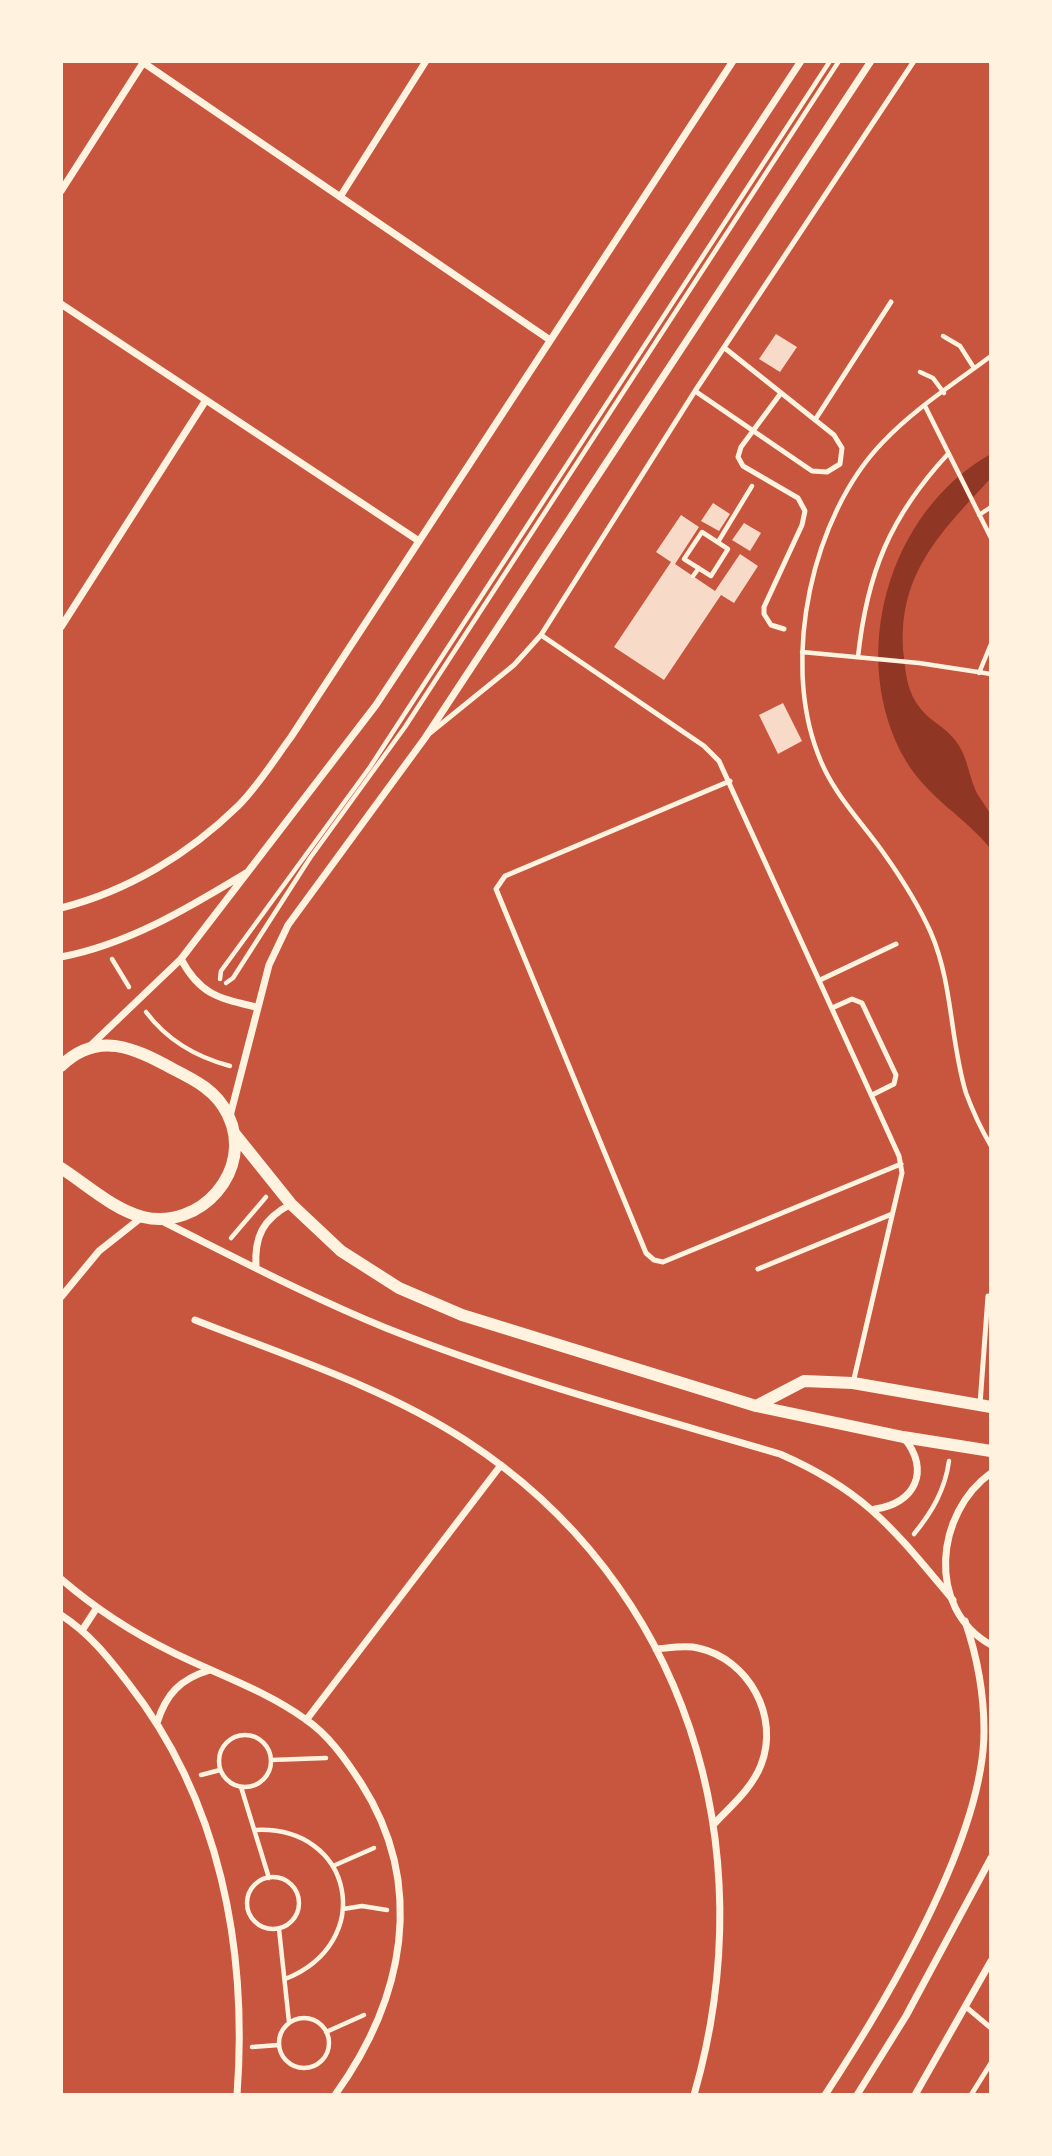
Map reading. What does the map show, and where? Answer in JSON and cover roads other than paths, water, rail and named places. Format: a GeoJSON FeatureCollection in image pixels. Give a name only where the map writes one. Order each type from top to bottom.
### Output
{"type":"FeatureCollection","features":[{"type":"Feature","properties":{"kind":"street"},"geometry":{"type":"LineString","coordinates":[[340,197],[426,61]]}},
{"type":"Feature","properties":{"kind":"street"},"geometry":{"type":"LineString","coordinates":[[61,908],[97,899],[173,860],[239,805],[291,737],[733,61]]}},
{"type":"Feature","properties":{"kind":"street"},"geometry":{"type":"LineString","coordinates":[[84,1051],[181,959],[376,705],[800,61]]}},
{"type":"Feature","properties":{"kind":"street"},"geometry":{"type":"LineString","coordinates":[[229,1117],[256,1007],[269,965],[288,925],[425,737],[870,61]]}},
{"type":"Feature","properties":{"kind":"street"},"geometry":{"type":"LineString","coordinates":[[61,191],[142,62],[550,340]]}},
{"type":"Feature","properties":{"kind":"street"},"geometry":{"type":"LineString","coordinates":[[61,304],[419,541]]}},
{"type":"Feature","properties":{"kind":"street"},"geometry":{"type":"LineString","coordinates":[[61,627],[206,400]]}},
{"type":"Feature","properties":{"kind":"street"},"geometry":{"type":"LineString","coordinates":[[61,957],[104,945],[169,919],[249,871]]}},
{"type":"Feature","properties":{"kind":"street"},"geometry":{"type":"LineString","coordinates":[[181,959],[191,978],[207,992],[256,1007]]}},
{"type":"Feature","properties":{"kind":"street"},"geometry":{"type":"LineString","coordinates":[[64,1061],[99,1046],[132,1047],[211,1091],[229,1117],[234,1133],[291,1204],[341,1251],[399,1289],[462,1315],[756,1406],[903,1437],[991,1451]]}},
{"type":"Feature","properties":{"kind":"street"},"geometry":{"type":"LineString","coordinates":[[61,1168],[126,1210],[142,1217],[158,1219],[190,1213],[217,1194],[232,1165],[234,1133]]}},
{"type":"Feature","properties":{"kind":"street"},"geometry":{"type":"LineString","coordinates":[[256,1268],[255,1248],[261,1229],[273,1213],[291,1204]]}},
{"type":"Feature","properties":{"kind":"street"},"geometry":{"type":"LineString","coordinates":[[61,1297],[99,1251],[142,1217]]}},
{"type":"Feature","properties":{"kind":"street"},"geometry":{"type":"LineString","coordinates":[[158,1219],[331,1304],[453,1353],[612,1406],[780,1454],[824,1475],[874,1510],[907,1544],[953,1600],[965,1621],[978,1659],[987,1729],[970,1814],[956,1853],[887,1993],[825,2095]]}},
{"type":"Feature","properties":{"kind":"street"},"geometry":{"type":"LineString","coordinates":[[195,1320],[388,1398],[465,1440],[501,1465],[548,1506],[590,1552],[626,1601],[656,1649],[679,1697],[696,1742],[715,1823],[722,1902],[719,1967],[711,2031],[694,2095]]}},
{"type":"Feature","properties":{"kind":"street"},"geometry":{"type":"LineString","coordinates":[[756,1406],[804,1381],[853,1383],[985,1406]]}},
{"type":"Feature","properties":{"kind":"street"},"geometry":{"type":"LineString","coordinates":[[874,1510],[902,1501],[917,1476],[918,1462],[913,1448],[903,1437]]}},
{"type":"Feature","properties":{"kind":"street"},"geometry":{"type":"LineString","coordinates":[[307,1719],[501,1465]]}},
{"type":"Feature","properties":{"kind":"street"},"geometry":{"type":"LineString","coordinates":[[953,1600],[946,1575],[944,1550],[950,1525],[961,1502],[991,1473]]}},
{"type":"Feature","properties":{"kind":"street"},"geometry":{"type":"LineString","coordinates":[[61,1579],[96,1609],[307,1719],[342,1754],[377,1807],[396,1859],[402,1915],[396,1970],[378,2023],[335,2095]]}},
{"type":"Feature","properties":{"kind":"street"},"geometry":{"type":"LineString","coordinates":[[83,1629],[96,1609]]}},
{"type":"Feature","properties":{"kind":"street"},"geometry":{"type":"LineString","coordinates":[[61,1615],[83,1629],[157,1723],[188,1783],[222,1877],[234,1932],[240,1988],[241,2044],[237,2095]]}},
{"type":"Feature","properties":{"kind":"street"},"geometry":{"type":"LineString","coordinates":[[965,1621],[991,1645]]}},
{"type":"Feature","properties":{"kind":"street"},"geometry":{"type":"LineString","coordinates":[[656,1649],[697,1647],[721,1656],[741,1671],[756,1691],[765,1714],[767,1740],[761,1764],[749,1787],[715,1823]]}},
{"type":"Feature","properties":{"kind":"street"},"geometry":{"type":"LineString","coordinates":[[157,1723],[163,1704],[175,1687],[191,1675],[211,1670]]}},
{"type":"Feature","properties":{"kind":"street"},"geometry":{"type":"LineString","coordinates":[[857,2095],[906,2016],[991,1857]]}},
{"type":"Feature","properties":{"kind":"street"},"geometry":{"type":"LineString","coordinates":[[915,2095],[991,1961]]}},
{"type":"Feature","properties":{"kind":"lane"},"geometry":{"type":"LineString","coordinates":[[425,737],[514,665],[541,635],[695,391],[726,349],[914,61]]}},
{"type":"Feature","properties":{"kind":"lane"},"geometry":{"type":"LineString","coordinates":[[815,420],[891,302]]}},
{"type":"Feature","properties":{"kind":"lane"},"geometry":{"type":"LineString","coordinates":[[695,391],[812,471],[827,472],[840,464],[842,448],[834,435],[726,349]]}},
{"type":"Feature","properties":{"kind":"lane"},"geometry":{"type":"LineString","coordinates":[[781,393],[738,452],[738,457],[743,466],[798,498],[805,510],[802,525],[764,607],[766,620],[784,629]]}},
{"type":"Feature","properties":{"kind":"lane"},"geometry":{"type":"LineString","coordinates":[[541,635],[704,746],[719,761],[901,1164],[902,1172],[853,1383]]}},
{"type":"Feature","properties":{"kind":"lane"},"geometry":{"type":"LineString","coordinates":[[730,781],[505,876],[496,888],[646,1253],[654,1260],[663,1262],[901,1164]]}},
{"type":"Feature","properties":{"kind":"lane"},"geometry":{"type":"LineString","coordinates":[[820,980],[896,944]]}},
{"type":"Feature","properties":{"kind":"lane"},"geometry":{"type":"LineString","coordinates":[[832,1008],[852,999],[859,1000],[896,1075],[894,1084],[872,1095]]}},
{"type":"Feature","properties":{"kind":"lane"},"geometry":{"type":"LineString","coordinates":[[758,1269],[892,1214]]}},
{"type":"Feature","properties":{"kind":"lane"},"geometry":{"type":"LineString","coordinates":[[985,1406],[988,1296]]}},
{"type":"Feature","properties":{"kind":"lane"},"geometry":{"type":"LineString","coordinates":[[966,2007],[991,2028]]}},
{"type":"Feature","properties":{"kind":"lane"},"geometry":{"type":"LineString","coordinates":[[971,2095],[991,2063]]}}]}
